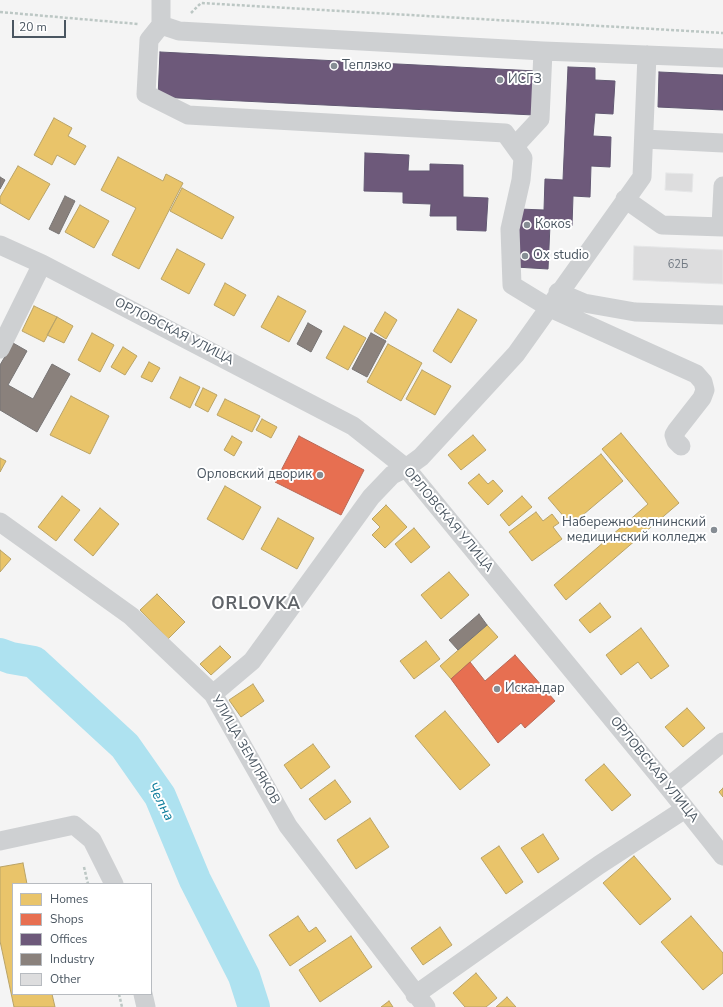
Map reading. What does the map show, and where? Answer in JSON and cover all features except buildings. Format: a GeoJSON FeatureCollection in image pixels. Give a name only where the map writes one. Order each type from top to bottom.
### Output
{"type":"FeatureCollection","features":[{"type":"Feature","properties":{"kind":"street"},"geometry":{"type":"LineString","coordinates":[[161,0],[161,25],[149,40],[146,94],[188,115],[505,132],[523,158],[521,180],[510,229],[512,285],[553,300],[696,374],[703,382],[705,390],[702,398],[676,430],[674,435],[676,441],[681,446]]}},
{"type":"Feature","properties":{"kind":"street"},"geometry":{"type":"LineString","coordinates":[[161,25],[179,31],[543,51],[723,58]]}},
{"type":"Feature","properties":{"kind":"street"},"geometry":{"type":"LineString","coordinates":[[515,146],[540,118],[543,51]]}},
{"type":"Feature","properties":{"kind":"street"},"geometry":{"type":"LineString","coordinates":[[213,694],[252,661],[371,496],[392,475],[406,468],[422,457],[516,354],[642,177],[647,55]]}},
{"type":"Feature","properties":{"kind":"street"},"geometry":{"type":"LineString","coordinates":[[644,139],[723,143]]}},
{"type":"Feature","properties":{"kind":"street"},"geometry":{"type":"LineString","coordinates":[[626,200],[662,225],[722,226],[723,186]]}},
{"type":"Feature","properties":{"kind":"street","name":"ОРЛОВСКАЯ УЛИЦА"},"geometry":{"type":"LineString","coordinates":[[0,245],[42,264],[353,426],[406,468],[723,856]]}},
{"type":"Feature","properties":{"kind":"street"},"geometry":{"type":"LineString","coordinates":[[0,349],[42,264]]}},
{"type":"Feature","properties":{"kind":"street"},"geometry":{"type":"LineString","coordinates":[[553,300],[584,303],[635,312],[723,315]]}},
{"type":"Feature","properties":{"kind":"street","name":"УЛИЦА ЗЕМЛЯКОВ"},"geometry":{"type":"LineString","coordinates":[[0,522],[131,616],[213,694],[288,826],[420,1001]]}},
{"type":"Feature","properties":{"kind":"street"},"geometry":{"type":"LineString","coordinates":[[668,787],[723,742]]}},
{"type":"Feature","properties":{"kind":"street"},"geometry":{"type":"LineString","coordinates":[[420,1001],[599,865],[685,809]]}},
{"type":"Feature","properties":{"kind":"street"},"geometry":{"type":"LineString","coordinates":[[0,840],[74,825],[92,840],[114,883]]}},
{"type":"Feature","properties":{"kind":"street"},"geometry":{"type":"LineString","coordinates":[[143,995],[146,1007]]}},
{"type":"Feature","properties":{"kind":"path"},"geometry":{"type":"LineString","coordinates":[[0,12],[161,25],[181,23],[201,3],[723,33]]}},
{"type":"Feature","properties":{"kind":"path"},"geometry":{"type":"LineString","coordinates":[[119,995],[122,1007]]}},
{"type":"Feature","properties":{"kind":"waterway","name":"Челна"},"geometry":{"type":"LineString","coordinates":[[0,654],[11,658],[34,662],[125,746],[160,796],[195,880],[244,976],[254,1007]]}},
{"type":"Feature","properties":{"kind":"place","name":"Теплэко"},"geometry":{"type":"Point","coordinates":[334,66]}},
{"type":"Feature","properties":{"kind":"place","name":"ИСГЗ"},"geometry":{"type":"Point","coordinates":[500,80]}},
{"type":"Feature","properties":{"kind":"place","name":"Кокоs"},"geometry":{"type":"Point","coordinates":[527,225]}},
{"type":"Feature","properties":{"kind":"place","name":"Ox studio"},"geometry":{"type":"Point","coordinates":[525,256]}},
{"type":"Feature","properties":{"kind":"place","name":"Орловский дворик"},"geometry":{"type":"Point","coordinates":[320,475]}},
{"type":"Feature","properties":{"kind":"place","name":"Набережночелнинский медицинский колледж"},"geometry":{"type":"Point","coordinates":[714,530]}},
{"type":"Feature","properties":{"kind":"place","name":"Искандар"},"geometry":{"type":"Point","coordinates":[497,689]}},
{"type":"Feature","properties":{"kind":"district","name":"ORLOVKA"},"geometry":{"type":"Point","coordinates":[256,605]}}]}
